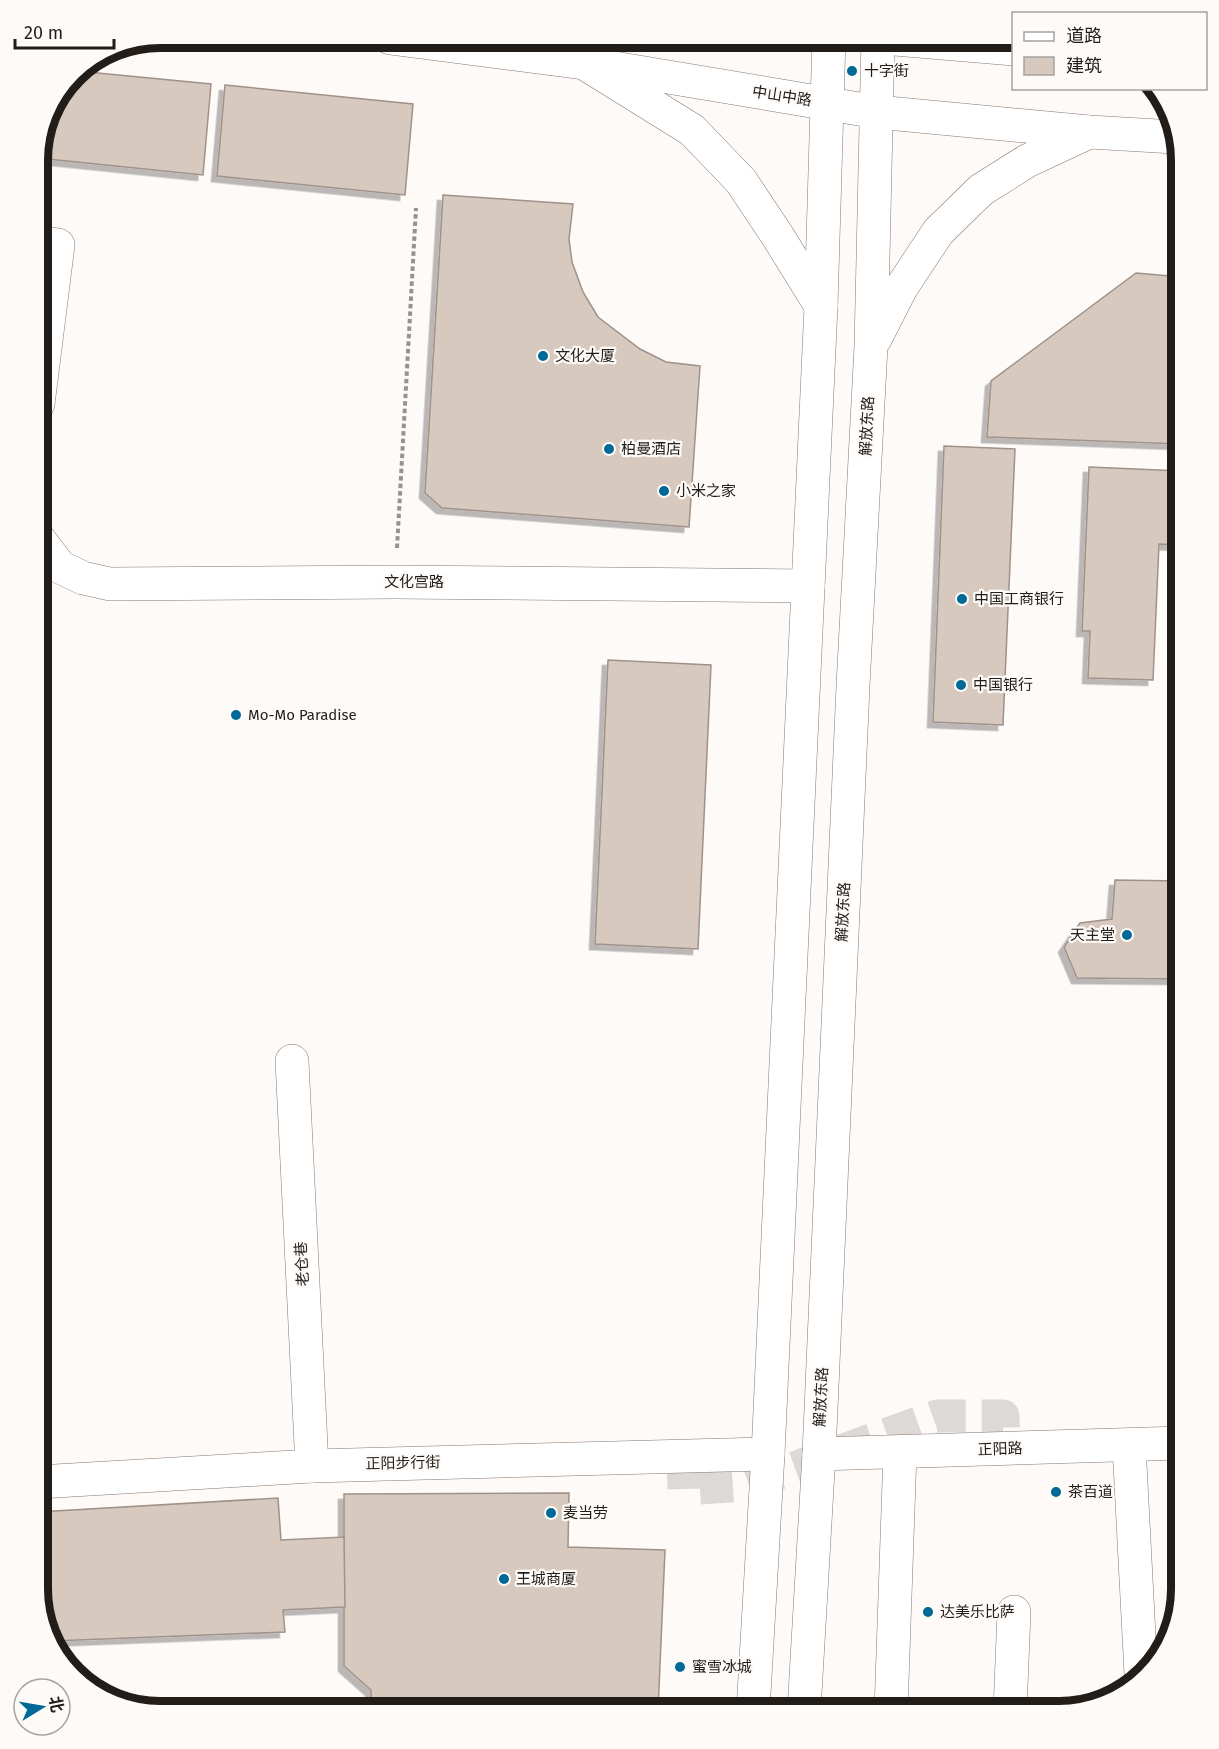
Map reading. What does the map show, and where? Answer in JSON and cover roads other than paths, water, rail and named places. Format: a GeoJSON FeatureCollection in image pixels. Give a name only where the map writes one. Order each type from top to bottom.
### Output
{"type":"FeatureCollection","features":[{"type":"Feature","properties":{"kind":"main road","name":"中山中路"},"geometry":{"type":"LineString","coordinates":[[468,48],[584,63],[877,112],[1089,132],[1168,137]]}},
{"type":"Feature","properties":{"kind":"main road"},"geometry":{"type":"LineString","coordinates":[[754,1701],[768,1454],[821,306],[829,48]]}},
{"type":"Feature","properties":{"kind":"main road","name":"解放东路"},"geometry":{"type":"LineString","coordinates":[[805,1701],[819,1454],[853,686],[871,346],[878,48]]}},
{"type":"Feature","properties":{"kind":"main road"},"geometry":{"type":"LineString","coordinates":[[584,63],[692,130],[741,181],[821,306]]}},
{"type":"Feature","properties":{"kind":"main road"},"geometry":{"type":"LineString","coordinates":[[871,346],[901,288],[938,232],[981,190],[1027,161],[1089,132]]}},
{"type":"Feature","properties":{"kind":"main road"},"geometry":{"type":"LineString","coordinates":[[48,244],[58,245],[48,324]]}},
{"type":"Feature","properties":{"kind":"main road","name":"文化宫路"},"geometry":{"type":"LineString","coordinates":[[48,551],[60,567],[83,578],[110,584],[395,582],[808,586]]}},
{"type":"Feature","properties":{"kind":"main road","name":"老仓巷"},"geometry":{"type":"LineString","coordinates":[[292,1061],[312,1466]]}},
{"type":"Feature","properties":{"kind":"main road","name":"正阳路"},"geometry":{"type":"LineString","coordinates":[[819,1454],[1171,1443]]}},
{"type":"Feature","properties":{"kind":"main road"},"geometry":{"type":"LineString","coordinates":[[1129,1445],[1141,1665]]}},
{"type":"Feature","properties":{"kind":"main road"},"geometry":{"type":"LineString","coordinates":[[891,1701],[900,1452]]}},
{"type":"Feature","properties":{"kind":"main road","name":"正阳步行街"},"geometry":{"type":"LineString","coordinates":[[48,1481],[312,1466],[768,1454]]}},
{"type":"Feature","properties":{"kind":"main road"},"geometry":{"type":"LineString","coordinates":[[1010,1701],[1014,1612]]}},
{"type":"Feature","properties":{"kind":"tunnel"},"geometry":{"type":"LineString","coordinates":[[683,1456],[684,1489],[747,1485],[937,1416],[1003,1416],[1004,1449]]}},
{"type":"Feature","properties":{"kind":"place","name":"十字街"},"geometry":{"type":"Point","coordinates":[852,71]}},
{"type":"Feature","properties":{"kind":"place","name":"文化大厦"},"geometry":{"type":"Point","coordinates":[543,356]}},
{"type":"Feature","properties":{"kind":"place","name":"柏曼酒店"},"geometry":{"type":"Point","coordinates":[609,449]}},
{"type":"Feature","properties":{"kind":"place","name":"小米之家"},"geometry":{"type":"Point","coordinates":[664,491]}},
{"type":"Feature","properties":{"kind":"place","name":"中国工商银行"},"geometry":{"type":"Point","coordinates":[962,599]}},
{"type":"Feature","properties":{"kind":"place","name":"中国银行"},"geometry":{"type":"Point","coordinates":[961,685]}},
{"type":"Feature","properties":{"kind":"place","name":"Mo-Mo Paradise"},"geometry":{"type":"Point","coordinates":[236,715]}},
{"type":"Feature","properties":{"kind":"place","name":"天主堂"},"geometry":{"type":"Point","coordinates":[1127,935]}},
{"type":"Feature","properties":{"kind":"place","name":"茶百道"},"geometry":{"type":"Point","coordinates":[1056,1492]}},
{"type":"Feature","properties":{"kind":"place","name":"麦当劳"},"geometry":{"type":"Point","coordinates":[551,1513]}},
{"type":"Feature","properties":{"kind":"place","name":"王城商厦"},"geometry":{"type":"Point","coordinates":[504,1579]}},
{"type":"Feature","properties":{"kind":"place","name":"达美乐比萨"},"geometry":{"type":"Point","coordinates":[928,1612]}},
{"type":"Feature","properties":{"kind":"place","name":"蜜雪冰城"},"geometry":{"type":"Point","coordinates":[680,1667]}}]}
